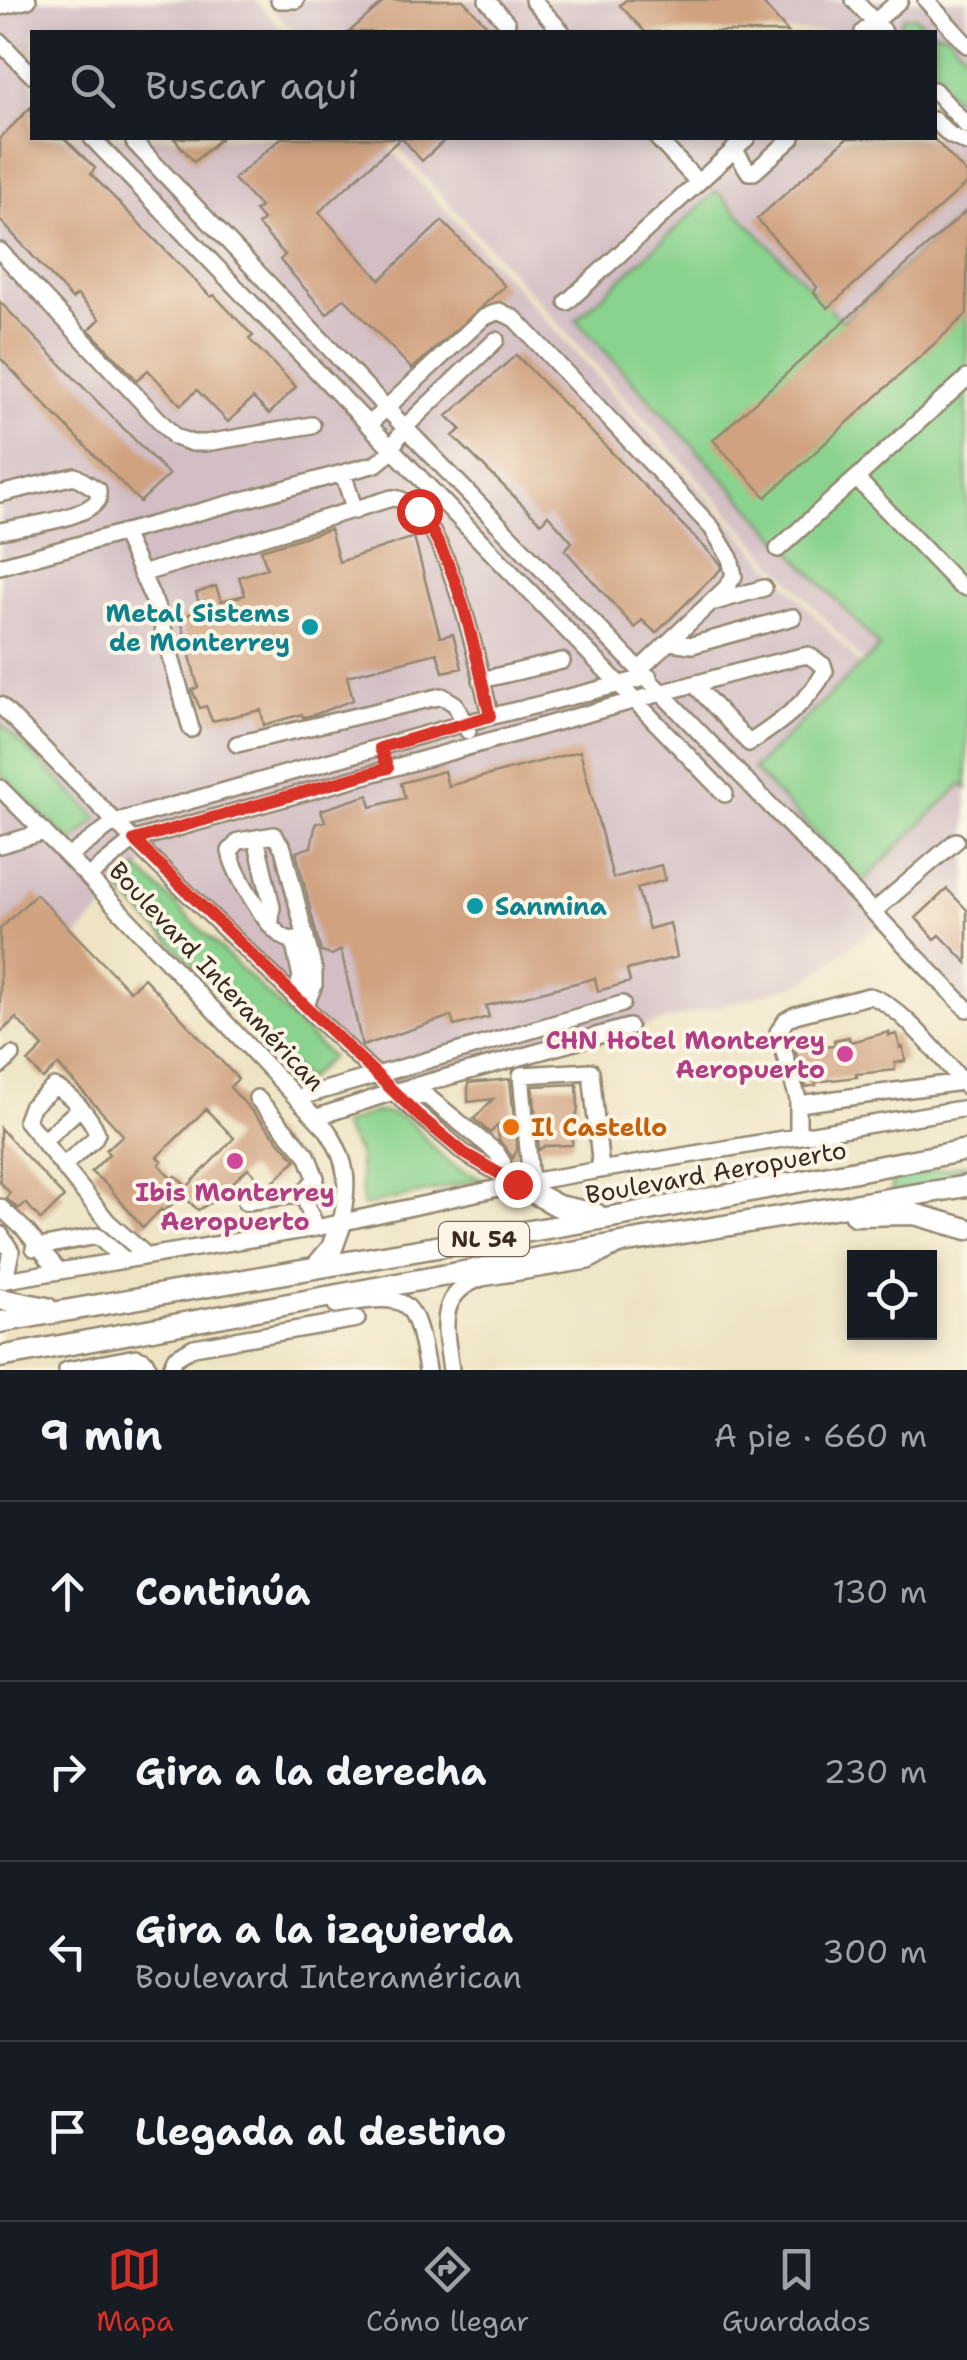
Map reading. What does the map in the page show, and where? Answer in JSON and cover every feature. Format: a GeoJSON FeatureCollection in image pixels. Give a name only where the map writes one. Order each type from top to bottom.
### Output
{"type":"FeatureCollection","features":[{"type":"Feature","properties":{"kind":"highway","name":"Boulevard Aeropuerto"},"geometry":{"type":"LineString","coordinates":[[0,1322],[623,1215],[967,1150]]}},
{"type":"Feature","properties":{"kind":"highway"},"geometry":{"type":"LineString","coordinates":[[517,1180],[544,1200],[573,1210],[623,1215]]}},
{"type":"Feature","properties":{"kind":"highway","name":"NL 54"},"geometry":{"type":"LineString","coordinates":[[0,1357],[621,1243],[967,1186]]}},
{"type":"Feature","properties":{"kind":"highway"},"geometry":{"type":"LineString","coordinates":[[808,1212],[914,1214],[967,1230]]}},
{"type":"Feature","properties":{"kind":"highway"},"geometry":{"type":"LineString","coordinates":[[314,1268],[332,1248],[341,1223]]}},
{"type":"Feature","properties":{"kind":"highway"},"geometry":{"type":"LineString","coordinates":[[2,1287],[64,1311]]}},
{"type":"Feature","properties":{"kind":"street"},"geometry":{"type":"LineString","coordinates":[[0,8],[28,0]]}},
{"type":"Feature","properties":{"kind":"street"},"geometry":{"type":"LineString","coordinates":[[280,0],[296,0]]}},
{"type":"Feature","properties":{"kind":"street"},"geometry":{"type":"LineString","coordinates":[[487,0],[506,23]]}},
{"type":"Feature","properties":{"kind":"street"},"geometry":{"type":"LineString","coordinates":[[533,0],[560,30]]}},
{"type":"Feature","properties":{"kind":"street"},"geometry":{"type":"LineString","coordinates":[[854,0],[874,29],[900,0]]}},
{"type":"Feature","properties":{"kind":"street"},"geometry":{"type":"LineString","coordinates":[[926,0],[967,45]]}},
{"type":"Feature","properties":{"kind":"street"},"geometry":{"type":"LineString","coordinates":[[0,42],[30,73]]}},
{"type":"Feature","properties":{"kind":"street"},"geometry":{"type":"LineString","coordinates":[[937,93],[967,126]]}},
{"type":"Feature","properties":{"kind":"street"},"geometry":{"type":"LineString","coordinates":[[937,123],[967,143]]}},
{"type":"Feature","properties":{"kind":"street"},"geometry":{"type":"LineString","coordinates":[[94,140],[725,794]]}},
{"type":"Feature","properties":{"kind":"street"},"geometry":{"type":"LineString","coordinates":[[660,140],[698,182]]}},
{"type":"Feature","properties":{"kind":"street"},"geometry":{"type":"LineString","coordinates":[[567,302],[745,140]]}},
{"type":"Feature","properties":{"kind":"street"},"geometry":{"type":"LineString","coordinates":[[734,149],[749,172],[754,172],[790,140]]}},
{"type":"Feature","properties":{"kind":"street"},"geometry":{"type":"LineString","coordinates":[[134,142],[967,1009]]}},
{"type":"Feature","properties":{"kind":"street"},"geometry":{"type":"LineString","coordinates":[[176,225],[196,208]]}},
{"type":"Feature","properties":{"kind":"street"},"geometry":{"type":"LineString","coordinates":[[0,250],[175,437],[206,443],[312,425]]}},
{"type":"Feature","properties":{"kind":"street"},"geometry":{"type":"LineString","coordinates":[[68,857],[115,822],[214,791],[620,685],[644,673],[734,576],[734,568],[712,528],[507,314],[499,311],[483,318],[368,425]]}},
{"type":"Feature","properties":{"kind":"street"},"geometry":{"type":"LineString","coordinates":[[0,566],[376,464],[405,427],[496,340]]}},
{"type":"Feature","properties":{"kind":"street"},"geometry":{"type":"LineString","coordinates":[[778,549],[967,378]]}},
{"type":"Feature","properties":{"kind":"street"},"geometry":{"type":"LineString","coordinates":[[342,473],[354,511]]}},
{"type":"Feature","properties":{"kind":"street"},"geometry":{"type":"LineString","coordinates":[[0,494],[75,476],[98,490],[93,507],[0,531]]}},
{"type":"Feature","properties":{"kind":"street"},"geometry":{"type":"LineString","coordinates":[[858,478],[959,585],[967,588]]}},
{"type":"Feature","properties":{"kind":"street"},"geometry":{"type":"LineString","coordinates":[[141,574],[392,498],[403,498],[419,511],[440,544],[456,586],[490,716]]}},
{"type":"Feature","properties":{"kind":"street"},"geometry":{"type":"LineString","coordinates":[[123,533],[161,621],[191,729]]}},
{"type":"Feature","properties":{"kind":"street"},"geometry":{"type":"LineString","coordinates":[[712,602],[764,588]]}},
{"type":"Feature","properties":{"kind":"street"},"geometry":{"type":"LineString","coordinates":[[670,642],[692,645],[794,617]]}},
{"type":"Feature","properties":{"kind":"street"},"geometry":{"type":"LineString","coordinates":[[88,876],[134,840],[472,744],[694,684],[808,655],[823,665],[825,672],[774,727],[749,743],[694,684]]}},
{"type":"Feature","properties":{"kind":"street"},"geometry":{"type":"LineString","coordinates":[[481,680],[562,661]]}},
{"type":"Feature","properties":{"kind":"street"},"geometry":{"type":"LineString","coordinates":[[237,744],[442,696],[455,704],[472,744]]}},
{"type":"Feature","properties":{"kind":"street","name":"Boulevard Interamérican"},"geometry":{"type":"LineString","coordinates":[[0,705],[393,1092],[464,1153],[517,1180]]}},
{"type":"Feature","properties":{"kind":"street"},"geometry":{"type":"LineString","coordinates":[[380,748],[388,768]]}},
{"type":"Feature","properties":{"kind":"street","name":"Boulevard Interamérican"},"geometry":{"type":"LineString","coordinates":[[0,788],[317,1117],[342,1152],[346,1198],[341,1223]]}},
{"type":"Feature","properties":{"kind":"street"},"geometry":{"type":"LineString","coordinates":[[1,843],[44,832]]}},
{"type":"Feature","properties":{"kind":"street"},"geometry":{"type":"LineString","coordinates":[[300,939],[281,936],[246,889],[230,855],[238,841],[274,835],[281,842],[300,939],[316,977],[300,1002]]}},
{"type":"Feature","properties":{"kind":"street"},"geometry":{"type":"LineString","coordinates":[[256,838],[272,907],[271,921]]}},
{"type":"Feature","properties":{"kind":"street"},"geometry":{"type":"LineString","coordinates":[[873,912],[956,841]]}},
{"type":"Feature","properties":{"kind":"street"},"geometry":{"type":"LineString","coordinates":[[798,1136],[799,1104],[779,1040],[780,1026],[794,1015],[869,996],[887,1003],[965,1084]]}},
{"type":"Feature","properties":{"kind":"street"},"geometry":{"type":"LineString","coordinates":[[297,1098],[622,1004]]}},
{"type":"Feature","properties":{"kind":"street"},"geometry":{"type":"LineString","coordinates":[[317,1117],[393,1092],[630,1027]]}},
{"type":"Feature","properties":{"kind":"street"},"geometry":{"type":"LineString","coordinates":[[508,1038],[516,1057]]}},
{"type":"Feature","properties":{"kind":"street"},"geometry":{"type":"LineString","coordinates":[[517,1180],[521,1075],[591,1071],[601,1170]]}},
{"type":"Feature","properties":{"kind":"street"},"geometry":{"type":"LineString","coordinates":[[799,1104],[965,1084]]}},
{"type":"Feature","properties":{"kind":"street"},"geometry":{"type":"LineString","coordinates":[[64,1165],[97,1133],[60,1088],[51,1089],[25,1117],[108,1222],[147,1256]]}},
{"type":"Feature","properties":{"kind":"street"},"geometry":{"type":"LineString","coordinates":[[862,1096],[866,1125]]}},
{"type":"Feature","properties":{"kind":"street"},"geometry":{"type":"LineString","coordinates":[[246,1202],[303,1194],[316,1178],[312,1162],[256,1098]]}},
{"type":"Feature","properties":{"kind":"street"},"geometry":{"type":"LineString","coordinates":[[44,1140],[79,1108]]}},
{"type":"Feature","properties":{"kind":"street"},"geometry":{"type":"LineString","coordinates":[[2,1287],[57,1271],[341,1223],[517,1180],[601,1170],[967,1108]]}},
{"type":"Feature","properties":{"kind":"street"},"geometry":{"type":"LineString","coordinates":[[303,1194],[316,1228]]}},
{"type":"Feature","properties":{"kind":"street"},"geometry":{"type":"LineString","coordinates":[[0,1207],[57,1271]]}},
{"type":"Feature","properties":{"kind":"street"},"geometry":{"type":"LineString","coordinates":[[0,1234],[11,1251],[2,1287]]}},
{"type":"Feature","properties":{"kind":"street"},"geometry":{"type":"LineString","coordinates":[[36,1246],[97,1236],[125,1260]]}},
{"type":"Feature","properties":{"kind":"street"},"geometry":{"type":"LineString","coordinates":[[452,1370],[445,1320],[450,1302],[468,1284],[482,1278],[588,1261],[621,1243]]}},
{"type":"Feature","properties":{"kind":"street"},"geometry":{"type":"LineString","coordinates":[[214,1319],[244,1320],[392,1298],[406,1305],[416,1317],[427,1370]]}},
{"type":"Feature","properties":{"kind":"street"},"geometry":{"type":"LineString","coordinates":[[170,1370],[176,1358],[194,1346],[357,1320]]}},
{"type":"Feature","properties":{"kind":"street"},"geometry":{"type":"LineString","coordinates":[[67,1370],[136,1357],[144,1360],[150,1370]]}},
{"type":"Feature","properties":{"kind":"shaded area"},"geometry":{"type":"Polygon","coordinates":[[[0,0],[255,0],[283,30],[30,30],[30,140],[382,140],[967,782],[967,1002],[884,921],[804,983],[387,1095],[150,858],[0,1021],[0,0]]]}},
{"type":"Feature","properties":{"kind":"shaded area"},"geometry":{"type":"Polygon","coordinates":[[[264,0],[967,0],[967,776],[392,140],[937,140],[937,30],[292,30],[264,0]]]}},
{"type":"Feature","properties":{"kind":"green space"},"geometry":{"type":"Polygon","coordinates":[[[914,16],[932,30],[899,30],[903,17],[914,16]]]}},
{"type":"Feature","properties":{"kind":"green space"},"geometry":{"type":"Polygon","coordinates":[[[937,32],[947,34],[967,56],[967,112],[937,79],[937,32]]]}},
{"type":"Feature","properties":{"kind":"green space"},"geometry":{"type":"Polygon","coordinates":[[[717,191],[842,321],[967,210],[967,788],[962,784],[862,882],[753,769],[880,647],[576,320],[717,191]]]}},
{"type":"Feature","properties":{"kind":"green space"},"geometry":{"type":"Polygon","coordinates":[[[0,723],[98,818],[72,843],[0,773],[0,723]]]}},
{"type":"Feature","properties":{"kind":"green space"},"geometry":{"type":"Polygon","coordinates":[[[138,868],[331,1057],[306,1080],[118,889],[138,868]]]}},
{"type":"Feature","properties":{"kind":"green space"},"geometry":{"type":"Polygon","coordinates":[[[374,1112],[408,1121],[447,1161],[484,1179],[363,1206],[358,1153],[341,1125],[374,1112]]]}},
{"type":"Feature","properties":{"kind":"green space"},"geometry":{"type":"Polygon","coordinates":[[[967,1164],[967,1179],[892,1193],[892,1179],[967,1164]]]}},
{"type":"Feature","properties":{"kind":"building"},"geometry":{"type":"Polygon","coordinates":[[[386,0],[463,0],[491,30],[351,30],[386,0]]]}},
{"type":"Feature","properties":{"kind":"building"},"geometry":{"type":"Polygon","coordinates":[[[626,0],[760,0],[786,30],[643,30],[620,5],[626,0]]]}},
{"type":"Feature","properties":{"kind":"building"},"geometry":{"type":"Polygon","coordinates":[[[30,108],[30,140],[66,140],[95,168],[91,174],[211,297],[214,295],[253,336],[249,339],[296,387],[269,414],[253,398],[228,422],[197,390],[181,405],[148,370],[137,380],[89,330],[100,319],[77,295],[72,299],[0,220],[0,138],[30,108]]]}},
{"type":"Feature","properties":{"kind":"building"},"geometry":{"type":"Polygon","coordinates":[[[176,140],[219,140],[194,162],[176,140]]]}},
{"type":"Feature","properties":{"kind":"building"},"geometry":{"type":"Polygon","coordinates":[[[279,140],[399,140],[319,212],[380,280],[442,221],[505,286],[412,369],[344,298],[327,314],[280,260],[285,255],[258,225],[263,220],[255,211],[260,207],[234,179],[279,140]]]}},
{"type":"Feature","properties":{"kind":"building"},"geometry":{"type":"Polygon","coordinates":[[[404,140],[445,140],[422,161],[404,140]]]}},
{"type":"Feature","properties":{"kind":"building"},"geometry":{"type":"Polygon","coordinates":[[[845,140],[935,140],[967,174],[967,183],[828,308],[814,293],[817,287],[757,219],[845,140]]]}},
{"type":"Feature","properties":{"kind":"building"},"geometry":{"type":"Polygon","coordinates":[[[967,210],[967,314],[766,497],[713,440],[967,210]]]}},
{"type":"Feature","properties":{"kind":"building"},"geometry":{"type":"Polygon","coordinates":[[[0,302],[169,475],[140,502],[0,358],[0,302]]]}},
{"type":"Feature","properties":{"kind":"building"},"geometry":{"type":"Polygon","coordinates":[[[516,355],[720,563],[721,569],[656,633],[642,620],[635,628],[565,550],[572,542],[548,515],[541,523],[453,436],[461,429],[447,416],[516,355]]]}},
{"type":"Feature","properties":{"kind":"building","name":"Metal Sistems de Monterrey"},"geometry":{"type":"Polygon","coordinates":[[[330,529],[339,562],[414,537],[440,637],[453,634],[462,668],[443,672],[437,653],[347,676],[353,700],[316,714],[264,725],[261,710],[212,721],[206,706],[200,708],[192,690],[198,687],[181,620],[200,607],[196,593],[216,586],[221,601],[245,595],[239,577],[267,568],[261,550],[330,529]]]}},
{"type":"Feature","properties":{"kind":"building","name":"Sanmina"},"geometry":{"type":"Polygon","coordinates":[[[580,751],[613,878],[661,865],[665,880],[637,888],[649,929],[670,923],[677,957],[627,970],[630,982],[598,991],[595,978],[486,1006],[489,1017],[454,1026],[451,1016],[362,1046],[341,950],[332,955],[321,952],[296,852],[311,847],[316,823],[325,821],[321,810],[368,795],[371,807],[405,798],[401,783],[444,771],[448,786],[580,751]]]}},
{"type":"Feature","properties":{"kind":"building"},"geometry":{"type":"Polygon","coordinates":[[[947,889],[967,910],[967,963],[940,935],[935,939],[916,918],[947,889]]]}},
{"type":"Feature","properties":{"kind":"building"},"geometry":{"type":"Polygon","coordinates":[[[36,894],[130,991],[144,978],[238,1079],[230,1087],[296,1160],[267,1188],[248,1168],[198,1210],[182,1195],[143,1228],[91,1172],[109,1154],[106,1150],[123,1135],[58,1065],[43,1079],[28,1062],[43,1047],[16,1018],[0,1033],[0,929],[36,894]],[[206,1109],[157,1157],[162,1161],[159,1164],[172,1179],[176,1176],[187,1187],[234,1138],[206,1109]]]}},
{"type":"Feature","properties":{"kind":"building"},"geometry":{"type":"Polygon","coordinates":[[[889,1032],[889,1036],[897,1034],[900,1048],[903,1047],[905,1061],[895,1063],[895,1070],[856,1074],[857,1077],[815,1082],[816,1085],[806,1087],[795,1049],[835,1046],[834,1040],[849,1037],[850,1042],[889,1032]]]}},
{"type":"Feature","properties":{"kind":"building"},"geometry":{"type":"Polygon","coordinates":[[[510,1079],[517,1150],[513,1158],[499,1140],[498,1125],[490,1133],[474,1119],[493,1099],[468,1102],[468,1083],[510,1079]]]}},
{"type":"Feature","properties":{"kind":"building"},"geometry":{"type":"Polygon","coordinates":[[[577,1084],[572,1145],[545,1146],[539,1150],[533,1086],[577,1084]]]}},
{"type":"Feature","properties":{"kind":"building"},"geometry":{"type":"Polygon","coordinates":[[[0,1128],[64,1197],[41,1220],[26,1203],[18,1209],[6,1198],[10,1193],[0,1182],[0,1128]]]}},
{"type":"Feature","properties":{"kind":"place","name":"Metal Sistems de Monterrey"},"geometry":{"type":"Point","coordinates":[310,627]}},
{"type":"Feature","properties":{"kind":"place","name":"Sanmina"},"geometry":{"type":"Point","coordinates":[475,906]}},
{"type":"Feature","properties":{"kind":"place","name":"CHN Hotel Monterrey Aeropuerto"},"geometry":{"type":"Point","coordinates":[845,1054]}},
{"type":"Feature","properties":{"kind":"place","name":"Il Castello"},"geometry":{"type":"Point","coordinates":[511,1127]}},
{"type":"Feature","properties":{"kind":"place","name":"Ibis Monterrey Aeropuerto"},"geometry":{"type":"Point","coordinates":[235,1161]}},
{"type":"Feature","properties":{"kind":"route"},"geometry":{"type":"LineString","coordinates":[[419,511],[440,544],[456,586],[490,716],[380,748],[388,768],[134,840],[418,1115],[464,1153],[517,1184]]}}]}
